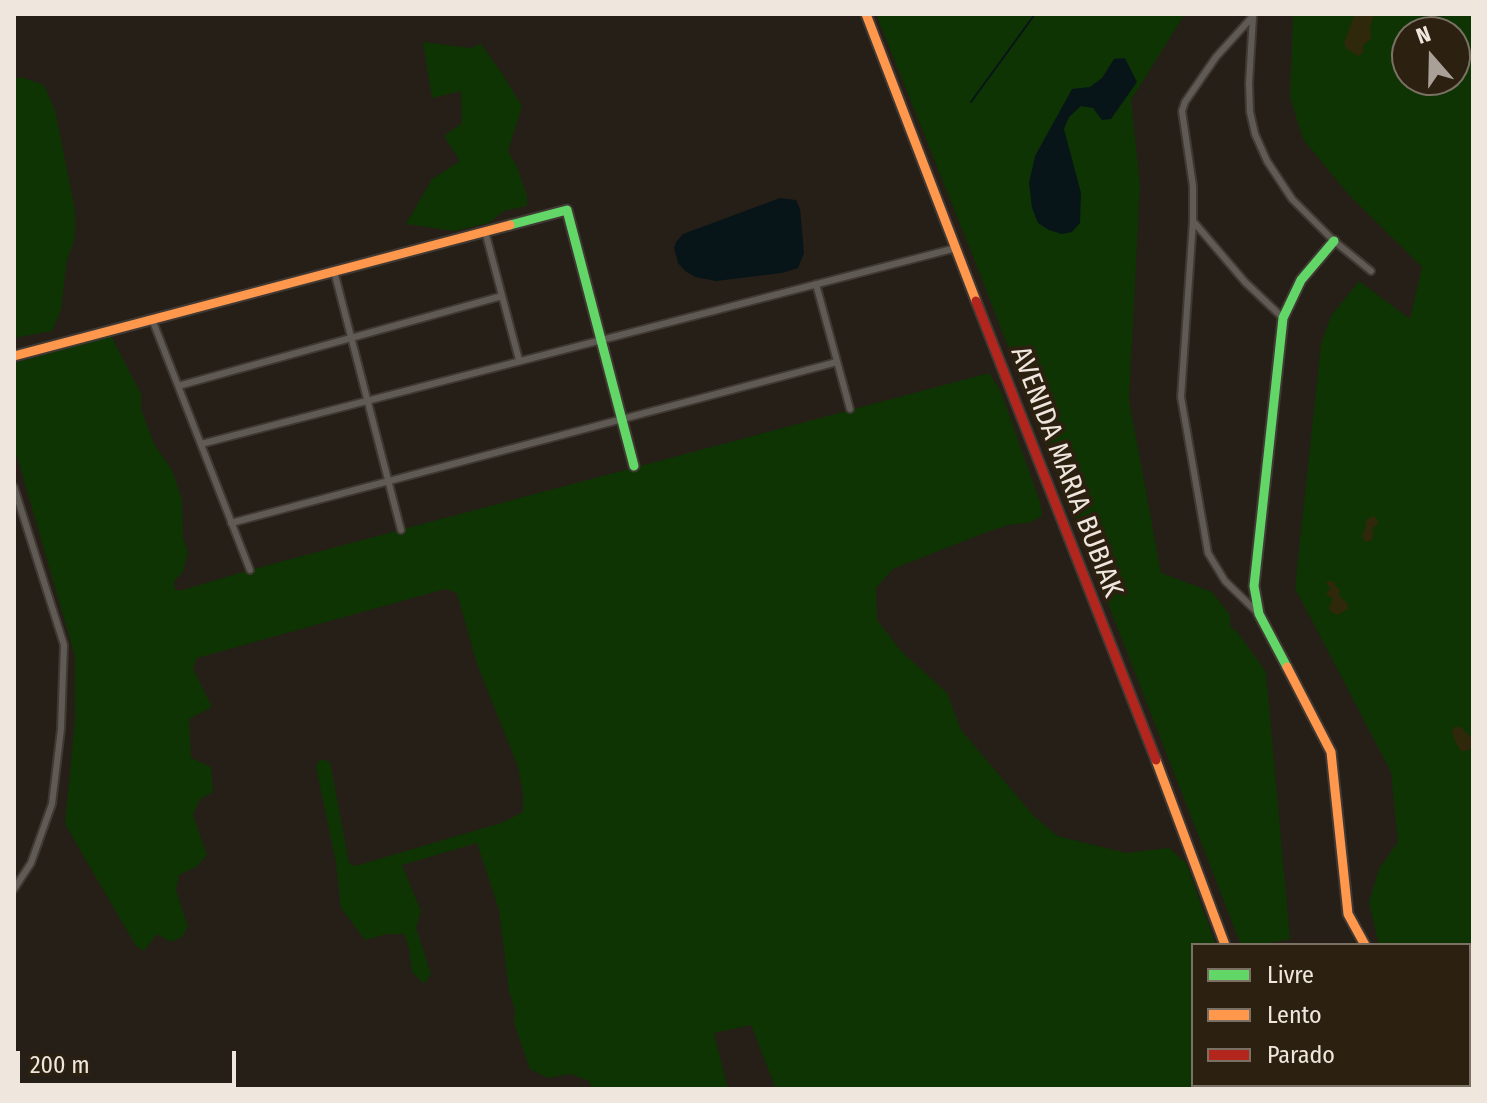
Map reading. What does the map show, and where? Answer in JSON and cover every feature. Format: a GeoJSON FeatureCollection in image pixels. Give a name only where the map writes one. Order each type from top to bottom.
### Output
{"type":"FeatureCollection","features":[{"type":"Feature","properties":{"kind":"street","name":"AVENIDA MARIA BUBIAK"},"geometry":{"type":"LineString","coordinates":[[866,14],[1224,943]]}},
{"type":"Feature","properties":{"kind":"street"},"geometry":{"type":"LineString","coordinates":[[1253,15],[1216,57],[1182,111],[1193,186],[1181,370],[1184,421],[1208,553],[1225,581],[1259,614],[1331,752],[1348,914],[1364,943]]}},
{"type":"Feature","properties":{"kind":"street"},"geometry":{"type":"LineString","coordinates":[[1253,15],[1249,83],[1255,134],[1267,161],[1286,191],[1334,241],[1371,271]]}},
{"type":"Feature","properties":{"kind":"street"},"geometry":{"type":"LineString","coordinates":[[14,356],[567,210],[634,466]]}},
{"type":"Feature","properties":{"kind":"street"},"geometry":{"type":"LineString","coordinates":[[1193,221],[1230,267],[1283,318]]}},
{"type":"Feature","properties":{"kind":"street"},"geometry":{"type":"LineString","coordinates":[[485,231],[519,360]]}},
{"type":"Feature","properties":{"kind":"street"},"geometry":{"type":"LineString","coordinates":[[1259,614],[1254,576],[1283,318],[1301,280],[1334,241]]}},
{"type":"Feature","properties":{"kind":"street"},"geometry":{"type":"LineString","coordinates":[[201,444],[956,248]]}},
{"type":"Feature","properties":{"kind":"street"},"geometry":{"type":"LineString","coordinates":[[334,271],[401,530]]}},
{"type":"Feature","properties":{"kind":"street"},"geometry":{"type":"LineString","coordinates":[[816,284],[850,409]]}},
{"type":"Feature","properties":{"kind":"street"},"geometry":{"type":"LineString","coordinates":[[178,386],[502,296]]}},
{"type":"Feature","properties":{"kind":"street"},"geometry":{"type":"LineString","coordinates":[[152,319],[250,570]]}},
{"type":"Feature","properties":{"kind":"street"},"geometry":{"type":"LineString","coordinates":[[231,523],[837,362]]}},
{"type":"Feature","properties":{"kind":"street"},"geometry":{"type":"LineString","coordinates":[[14,487],[64,645],[61,729],[52,804],[31,863],[14,889]]}},
{"type":"Feature","properties":{"kind":"green space"},"geometry":{"type":"Polygon","coordinates":[[[876,14],[1185,14],[1131,100],[1140,185],[1129,400],[1161,573],[1212,592],[1230,615],[1230,626],[1266,672],[1290,939],[1271,943],[1240,943],[876,14]]]}},
{"type":"Feature","properties":{"kind":"green space"},"geometry":{"type":"Polygon","coordinates":[[[1293,14],[1473,14],[1471,962],[1471,943],[1379,943],[1369,902],[1379,869],[1398,842],[1391,772],[1295,588],[1321,344],[1331,316],[1359,281],[1410,319],[1422,267],[1349,195],[1303,139],[1290,97],[1293,14]]]}},
{"type":"Feature","properties":{"kind":"green space"},"geometry":{"type":"Polygon","coordinates":[[[423,42],[470,48],[481,44],[501,72],[522,106],[508,151],[517,167],[527,196],[527,206],[503,211],[489,223],[454,231],[406,224],[432,179],[460,161],[444,136],[462,123],[461,91],[432,98],[423,42]]]}},
{"type":"Feature","properties":{"kind":"green space"},"geometry":{"type":"Polygon","coordinates":[[[21,77],[44,85],[55,110],[75,210],[75,238],[67,260],[61,309],[52,331],[14,338],[14,79],[21,77]]]}},
{"type":"Feature","properties":{"kind":"green space"},"geometry":{"type":"Polygon","coordinates":[[[111,336],[141,394],[141,409],[154,444],[172,470],[182,500],[183,538],[188,552],[183,572],[174,581],[175,590],[989,373],[1001,392],[1042,515],[1032,522],[987,532],[893,569],[876,588],[877,620],[901,651],[947,693],[961,730],[1033,815],[1057,836],[1126,853],[1169,848],[1186,863],[1215,943],[1191,943],[1191,1087],[1271,1089],[776,1089],[751,1025],[714,1033],[728,1089],[592,1089],[589,1081],[571,1074],[548,1078],[530,1069],[514,1023],[515,1010],[509,991],[499,910],[477,843],[402,865],[421,911],[416,928],[431,974],[424,984],[412,972],[404,934],[387,934],[365,940],[341,908],[336,863],[316,767],[320,759],[330,762],[349,863],[355,866],[501,823],[523,812],[518,767],[477,664],[457,593],[445,589],[197,658],[193,669],[212,707],[189,719],[191,758],[211,767],[213,792],[200,799],[193,815],[207,855],[196,867],[179,875],[176,890],[188,927],[182,937],[171,942],[157,934],[144,951],[136,946],[65,824],[75,721],[75,656],[14,446],[14,363],[111,336]]]}},
{"type":"Feature","properties":{"kind":"green space"},"geometry":{"type":"Polygon","coordinates":[[[1473,1026],[1473,1089],[1296,1089],[1471,1087],[1473,1026]]]}},
{"type":"Feature","properties":{"kind":"sand"},"geometry":{"type":"Polygon","coordinates":[[[1355,14],[1372,14],[1373,19],[1371,39],[1363,45],[1363,53],[1358,56],[1344,43],[1355,14]]]}},
{"type":"Feature","properties":{"kind":"sand"},"geometry":{"type":"Polygon","coordinates":[[[1373,516],[1378,524],[1373,528],[1373,539],[1365,542],[1362,535],[1365,521],[1373,516]]]}},
{"type":"Feature","properties":{"kind":"sand"},"geometry":{"type":"Polygon","coordinates":[[[1335,582],[1340,590],[1339,595],[1348,605],[1348,609],[1337,615],[1329,608],[1333,598],[1326,595],[1330,588],[1326,583],[1335,582]]]}},
{"type":"Feature","properties":{"kind":"sand"},"geometry":{"type":"Polygon","coordinates":[[[1454,727],[1461,727],[1472,739],[1472,746],[1467,751],[1461,751],[1456,743],[1452,732],[1454,727]]]}},
{"type":"Feature","properties":{"kind":"shaded area"},"geometry":{"type":"Polygon","coordinates":[[[1125,58],[1137,82],[1111,119],[1102,120],[1093,108],[1081,106],[1069,117],[1064,129],[1081,193],[1080,223],[1072,232],[1062,234],[1049,230],[1038,223],[1032,208],[1029,183],[1035,156],[1072,89],[1090,87],[1102,78],[1114,59],[1125,58]]]}},
{"type":"Feature","properties":{"kind":"shaded area"},"geometry":{"type":"Polygon","coordinates":[[[780,198],[796,200],[800,209],[804,253],[798,268],[782,273],[716,281],[695,277],[678,263],[674,248],[683,234],[780,198]]]}},
{"type":"Feature","properties":{"kind":"waterway"},"geometry":{"type":"LineString","coordinates":[[971,102],[1035,14]]}},
{"type":"Feature","properties":{"kind":"traffic: fast"},"geometry":{"type":"LineString","coordinates":[[510,225],[567,210],[634,466]]}},
{"type":"Feature","properties":{"kind":"traffic: fast"},"geometry":{"type":"LineString","coordinates":[[1287,667],[1259,614],[1254,586],[1283,318],[1301,280],[1334,241]]}},
{"type":"Feature","properties":{"kind":"traffic: slow"},"geometry":{"type":"LineString","coordinates":[[866,14],[976,301]]}},
{"type":"Feature","properties":{"kind":"traffic: slow"},"geometry":{"type":"LineString","coordinates":[[14,356],[510,225]]}},
{"type":"Feature","properties":{"kind":"traffic: slow"},"geometry":{"type":"LineString","coordinates":[[1287,667],[1331,752],[1348,914],[1364,943]]}},
{"type":"Feature","properties":{"kind":"traffic: slow"},"geometry":{"type":"LineString","coordinates":[[1156,760],[1224,943]]}},
{"type":"Feature","properties":{"kind":"traffic: jam"},"geometry":{"type":"LineString","coordinates":[[976,301],[1156,760]]}}]}
